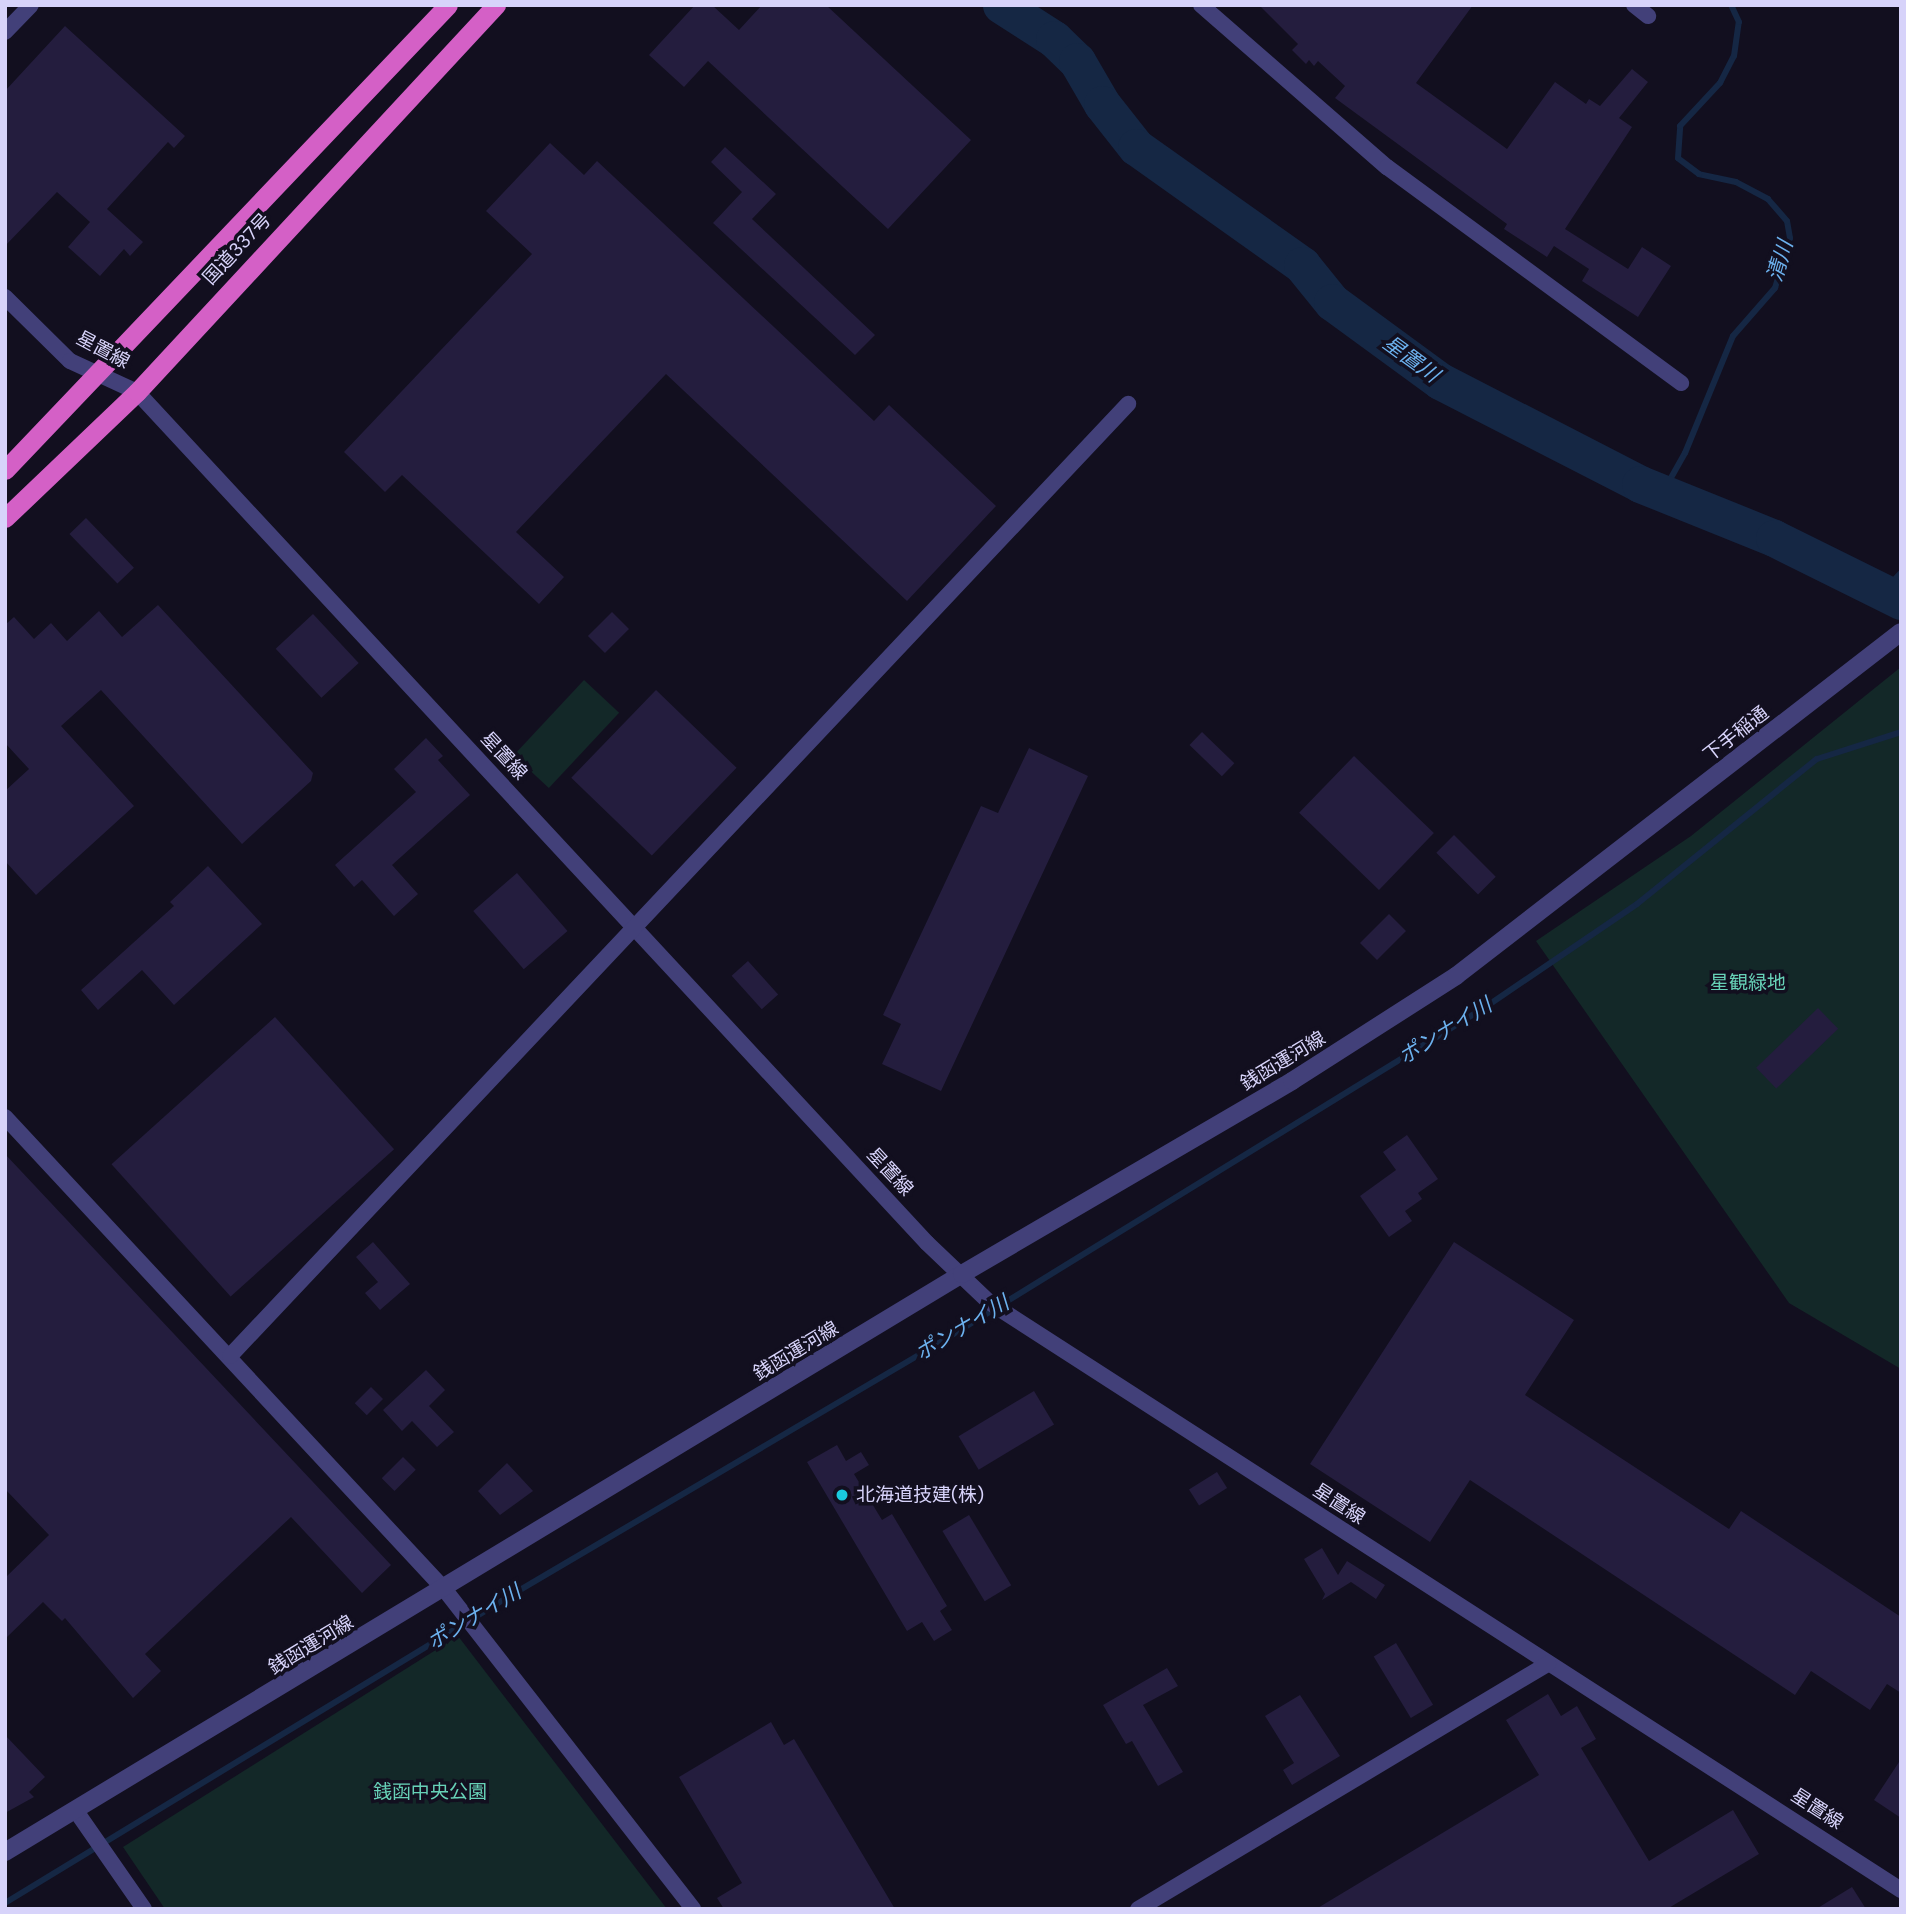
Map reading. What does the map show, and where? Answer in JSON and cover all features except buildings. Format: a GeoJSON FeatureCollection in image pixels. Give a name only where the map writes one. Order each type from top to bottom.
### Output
{"type":"FeatureCollection","features":[{"type":"Feature","properties":{"kind":"highway","name":"国道337号"},"geometry":{"type":"LineString","coordinates":[[5,470],[448,5]]}},
{"type":"Feature","properties":{"kind":"highway","name":"国道337号"},"geometry":{"type":"LineString","coordinates":[[5,518],[137,392],[496,5]]}},
{"type":"Feature","properties":{"kind":"street"},"geometry":{"type":"LineString","coordinates":[[5,32],[31,5]]}},
{"type":"Feature","properties":{"kind":"street"},"geometry":{"type":"LineString","coordinates":[[1201,5],[1387,167],[1681,383]]}},
{"type":"Feature","properties":{"kind":"street"},"geometry":{"type":"LineString","coordinates":[[1634,5],[1648,16]]}},
{"type":"Feature","properties":{"kind":"street","name":"星置線"},"geometry":{"type":"LineString","coordinates":[[5,297],[70,362],[137,392],[927,1242],[989,1302],[1901,1890]]}},
{"type":"Feature","properties":{"kind":"street"},"geometry":{"type":"LineString","coordinates":[[230,1356],[1128,404]]}},
{"type":"Feature","properties":{"kind":"street","name":"下手稲通"},"geometry":{"type":"LineString","coordinates":[[1597,870],[1901,632]]}},
{"type":"Feature","properties":{"kind":"street","name":"銭函運河線"},"geometry":{"type":"LineString","coordinates":[[5,1852],[445,1590],[962,1274],[1292,1081],[1433,991],[1597,870]]}},
{"type":"Feature","properties":{"kind":"street"},"geometry":{"type":"LineString","coordinates":[[5,1117],[445,1590],[693,1909]]}},
{"type":"Feature","properties":{"kind":"street"},"geometry":{"type":"LineString","coordinates":[[1139,1909],[1548,1664]]}},
{"type":"Feature","properties":{"kind":"street"},"geometry":{"type":"LineString","coordinates":[[76,1811],[144,1909]]}},
{"type":"Feature","properties":{"kind":"green space","name":"星観緑地"},"geometry":{"type":"Polygon","coordinates":[[[1901,667],[1901,1369],[1789,1303],[1536,941],[1691,836],[1901,667]]]}},
{"type":"Feature","properties":{"kind":"green space"},"geometry":{"type":"Polygon","coordinates":[[[584,680],[619,713],[549,788],[514,755],[584,680]]]}},
{"type":"Feature","properties":{"kind":"green space","name":"銭函中央公園"},"geometry":{"type":"Polygon","coordinates":[[[458,1636],[667,1909],[165,1909],[123,1847],[458,1636]]]}},
{"type":"Feature","properties":{"kind":"waterway","name":"星置川"},"geometry":{"type":"LineString","coordinates":[[1001,5],[1054,39],[1077,61],[1102,104],[1136,147],[1302,265],[1332,302],[1440,381],[1640,484],[1774,538],[1901,601]]}},
{"type":"Feature","properties":{"kind":"waterway","name":"清川"},"geometry":{"type":"LineString","coordinates":[[1663,492],[1685,453],[1733,336],[1775,288],[1790,238],[1787,221],[1768,199],[1736,182],[1699,174],[1678,158],[1680,126],[1720,83],[1734,56],[1739,22],[1731,5]]}},
{"type":"Feature","properties":{"kind":"waterway"},"geometry":{"type":"LineString","coordinates":[[1883,592],[1901,573]]}},
{"type":"Feature","properties":{"kind":"waterway","name":"ポンナイ川"},"geometry":{"type":"LineString","coordinates":[[5,1903],[498,1603],[939,1343],[1487,1006],[1637,904],[1817,759],[1901,732]]}},
{"type":"Feature","properties":{"kind":"place","name":"北海道技建(株)"},"geometry":{"type":"Point","coordinates":[842,1495]}}]}
